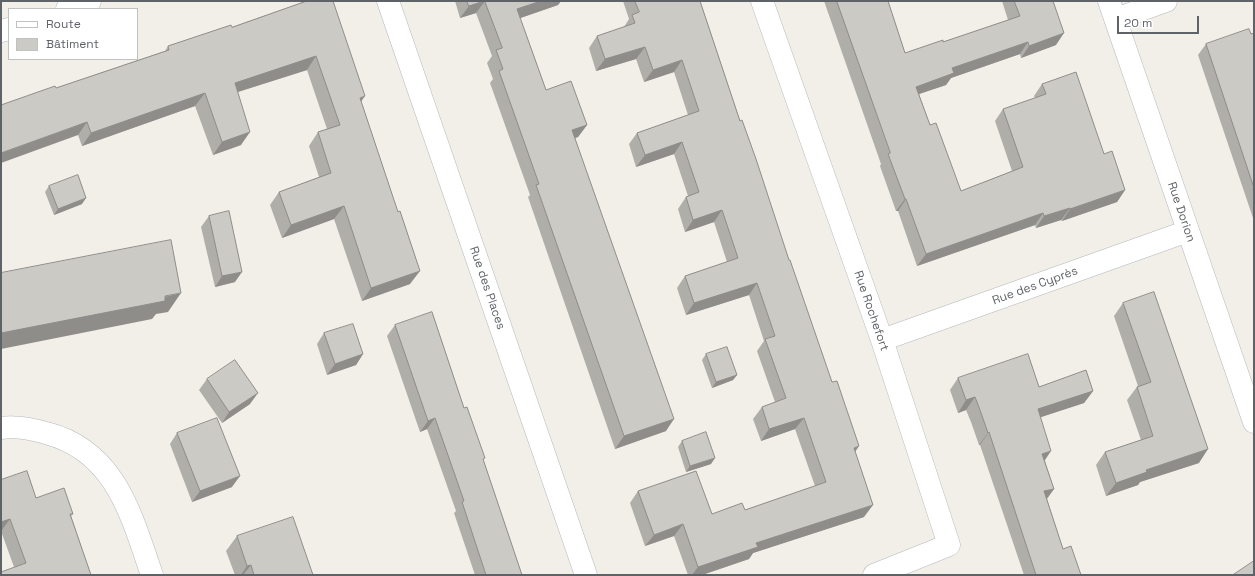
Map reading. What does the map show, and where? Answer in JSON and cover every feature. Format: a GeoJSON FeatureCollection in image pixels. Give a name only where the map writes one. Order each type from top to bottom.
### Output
{"type":"FeatureCollection","features":[{"type":"Feature","properties":{"kind":"street"},"geometry":{"type":"LineString","coordinates":[[70,8],[90,1]]}},
{"type":"Feature","properties":{"kind":"street","name":"Rue des Places"},"geometry":{"type":"LineString","coordinates":[[388,1],[586,575]]}},
{"type":"Feature","properties":{"kind":"street","name":"Rue Rochefort"},"geometry":{"type":"LineString","coordinates":[[762,1],[882,340],[949,545],[874,575]]}},
{"type":"Feature","properties":{"kind":"street"},"geometry":{"type":"LineString","coordinates":[[1113,10],[1166,1]]}},
{"type":"Feature","properties":{"kind":"street","name":"Rue Dorion"},"geometry":{"type":"LineString","coordinates":[[1113,10],[1254,422]]}},
{"type":"Feature","properties":{"kind":"street","name":"Rue des Cyprès"},"geometry":{"type":"LineString","coordinates":[[882,340],[1188,231]]}},
{"type":"Feature","properties":{"kind":"street"},"geometry":{"type":"LineString","coordinates":[[1,428],[6,427],[34,430],[60,436],[85,450],[110,475],[129,509],[152,575]]}},
{"type":"Feature","properties":{"kind":"building"},"geometry":{"type":"Polygon","coordinates":[[[307,1],[333,1],[365,96],[360,98],[398,212],[400,211],[420,271],[371,288],[344,206],[291,225],[279,192],[331,173],[318,132],[340,125],[316,56],[235,83],[250,132],[222,142],[205,93],[91,133],[87,122],[1,153],[1,105],[55,86],[56,88],[169,50],[168,46],[231,25],[232,27],[307,1]]]}},
{"type":"Feature","properties":{"kind":"building"},"geometry":{"type":"Polygon","coordinates":[[[467,1],[484,1],[469,6],[467,1]]]}},
{"type":"Feature","properties":{"kind":"building"},"geometry":{"type":"Polygon","coordinates":[[[485,1],[541,1],[517,9],[546,90],[571,81],[587,125],[572,130],[674,419],[624,436],[536,185],[539,184],[499,71],[503,69],[496,50],[502,48],[485,1]]]}},
{"type":"Feature","properties":{"kind":"building"},"geometry":{"type":"Polygon","coordinates":[[[635,1],[700,1],[740,121],[742,120],[756,159],[789,260],[832,382],[837,381],[859,446],[854,448],[873,505],[756,543],[758,547],[698,567],[683,524],[654,535],[638,491],[696,471],[712,514],[742,503],[745,510],[826,482],[804,418],[769,429],[762,407],[786,398],[765,339],[775,336],[757,283],[694,303],[685,276],[738,258],[722,210],[693,220],[686,197],[699,192],[682,142],[645,155],[637,133],[699,111],[682,60],[653,70],[645,47],[605,59],[597,36],[635,23],[632,15],[639,12],[635,1]]]}},
{"type":"Feature","properties":{"kind":"building"},"geometry":{"type":"Polygon","coordinates":[[[837,1],[888,1],[905,53],[1020,16],[1014,1],[1053,1],[1064,33],[1029,46],[1028,42],[952,68],[954,73],[916,87],[930,125],[936,123],[961,191],[1023,167],[1003,109],[1046,94],[1042,84],[1076,72],[1104,154],[1112,151],[1125,190],[1070,209],[1044,216],[1043,213],[926,254],[888,154],[890,153],[837,1]]]}},
{"type":"Feature","properties":{"kind":"building"},"geometry":{"type":"Polygon","coordinates":[[[1249,29],[1251,34],[1254,33],[1254,188],[1206,44],[1249,29]]]}},
{"type":"Feature","properties":{"kind":"building"},"geometry":{"type":"Polygon","coordinates":[[[78,175],[86,198],[58,209],[49,186],[78,175]]]}},
{"type":"Feature","properties":{"kind":"building"},"geometry":{"type":"Polygon","coordinates":[[[229,211],[242,272],[222,276],[209,216],[229,211]]]}},
{"type":"Feature","properties":{"kind":"building"},"geometry":{"type":"Polygon","coordinates":[[[171,240],[181,293],[165,296],[165,301],[1,333],[1,273],[171,240]]]}},
{"type":"Feature","properties":{"kind":"building"},"geometry":{"type":"Polygon","coordinates":[[[1154,292],[1208,449],[1146,470],[1147,472],[1116,483],[1105,452],[1153,436],[1137,387],[1151,382],[1123,303],[1154,292]]]}},
{"type":"Feature","properties":{"kind":"building"},"geometry":{"type":"Polygon","coordinates":[[[432,312],[464,408],[467,407],[485,458],[483,459],[522,575],[486,575],[462,502],[464,501],[435,418],[428,421],[395,325],[432,312]]]}},
{"type":"Feature","properties":{"kind":"building"},"geometry":{"type":"Polygon","coordinates":[[[353,324],[363,354],[335,364],[324,333],[353,324]]]}},
{"type":"Feature","properties":{"kind":"building"},"geometry":{"type":"Polygon","coordinates":[[[727,347],[737,375],[716,382],[706,354],[727,347]]]}},
{"type":"Feature","properties":{"kind":"building"},"geometry":{"type":"Polygon","coordinates":[[[1028,354],[1039,387],[1086,370],[1093,391],[1038,409],[1051,451],[1042,454],[1054,489],[1044,491],[1063,549],[1071,546],[1081,575],[1036,575],[989,432],[988,433],[975,397],[966,400],[958,378],[1028,354]]]}},
{"type":"Feature","properties":{"kind":"building"},"geometry":{"type":"Polygon","coordinates":[[[235,360],[258,393],[229,412],[207,379],[235,360]]]}},
{"type":"Feature","properties":{"kind":"building"},"geometry":{"type":"Polygon","coordinates":[[[217,418],[240,476],[200,491],[177,433],[217,418]]]}},
{"type":"Feature","properties":{"kind":"building"},"geometry":{"type":"Polygon","coordinates":[[[706,432],[715,458],[690,466],[682,441],[706,432]]]}},
{"type":"Feature","properties":{"kind":"building"},"geometry":{"type":"Polygon","coordinates":[[[27,471],[36,498],[64,488],[73,514],[70,514],[91,575],[1,575],[1,572],[26,563],[10,519],[1,522],[1,480],[27,471]]]}},
{"type":"Feature","properties":{"kind":"building"},"geometry":{"type":"Polygon","coordinates":[[[293,517],[313,575],[254,575],[251,565],[247,566],[237,536],[293,517]]]}},
{"type":"Feature","properties":{"kind":"building"},"geometry":{"type":"Polygon","coordinates":[[[1254,561],[1254,575],[1233,575],[1254,561]]]}}]}
